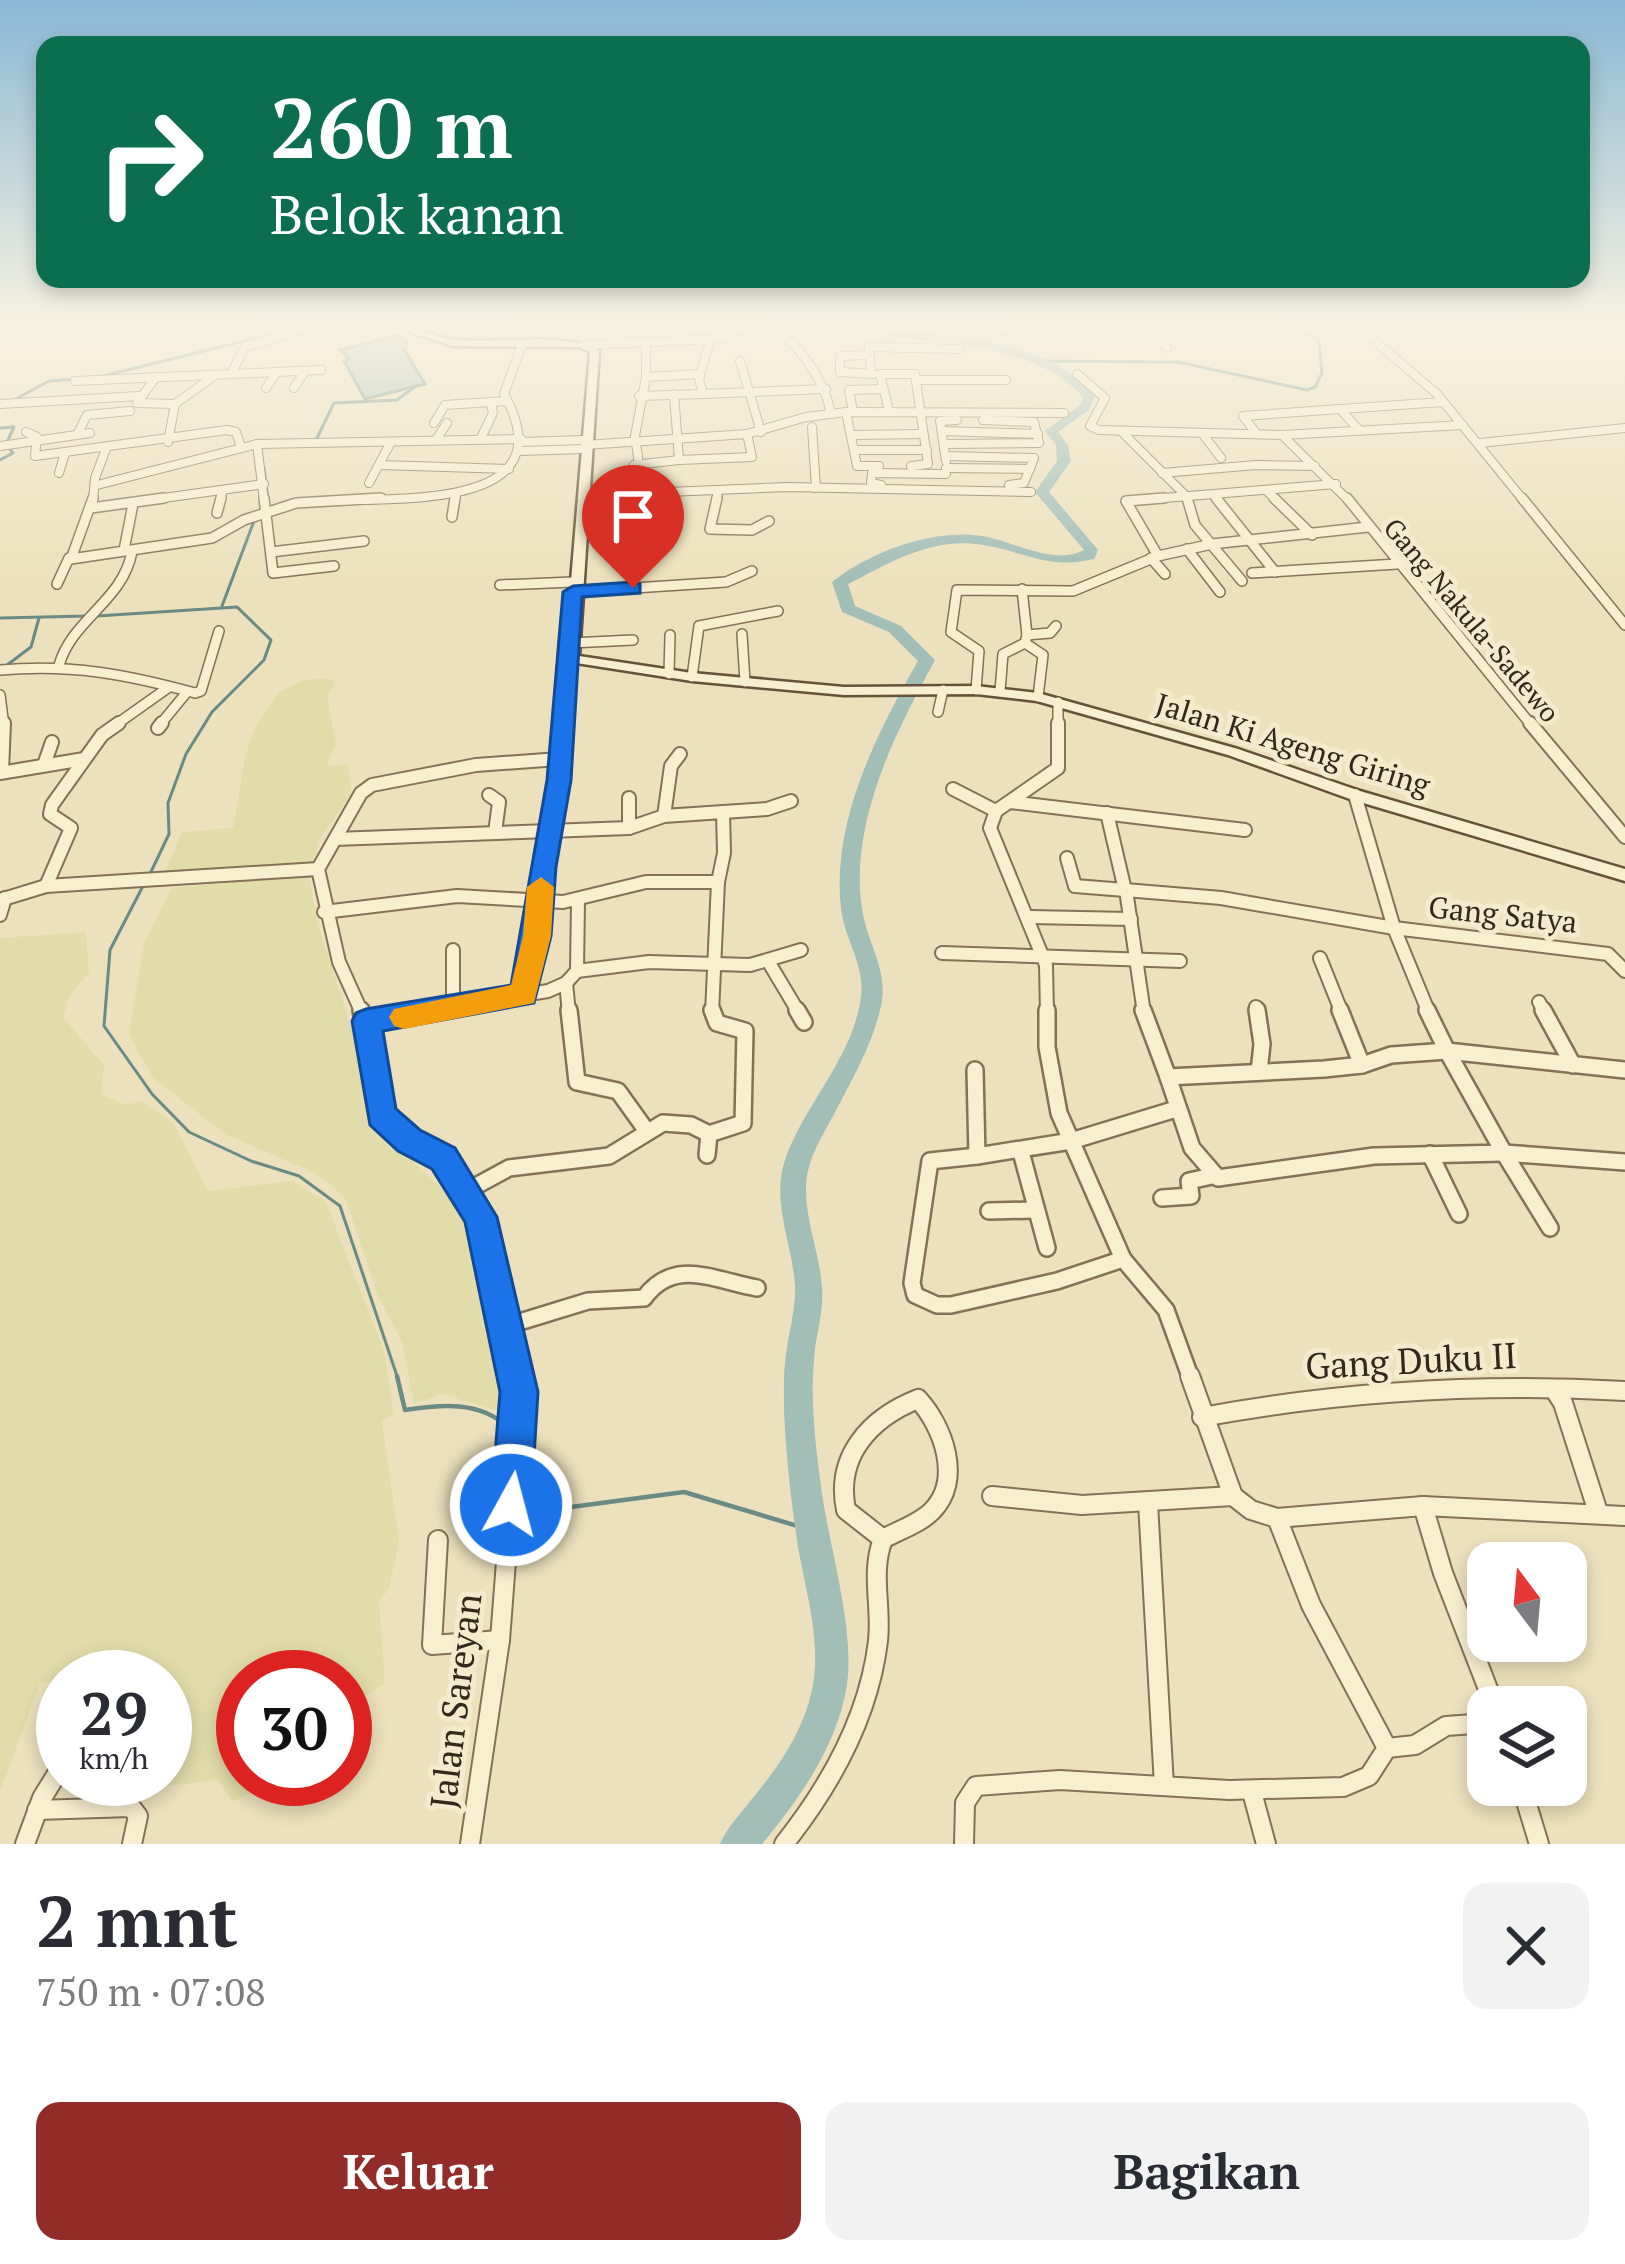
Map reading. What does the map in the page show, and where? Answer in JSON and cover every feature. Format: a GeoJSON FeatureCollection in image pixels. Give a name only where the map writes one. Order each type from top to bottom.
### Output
{"type":"FeatureCollection","features":[{"type":"Feature","properties":{"kind":"street"},"geometry":{"type":"LineString","coordinates":[[167,442],[174,409]]}},
{"type":"Feature","properties":{"kind":"street"},"geometry":{"type":"LineString","coordinates":[[434,423],[442,409]]}},
{"type":"Feature","properties":{"kind":"street"},"geometry":{"type":"LineString","coordinates":[[480,440],[492,409]]}},
{"type":"Feature","properties":{"kind":"street"},"geometry":{"type":"LineString","coordinates":[[69,558],[212,538],[264,514],[306,502],[457,495],[510,469],[520,444],[521,425],[511,409]]}},
{"type":"Feature","properties":{"kind":"street"},"geometry":{"type":"LineString","coordinates":[[524,995],[537,936],[559,759],[589,409]]}},
{"type":"Feature","properties":{"kind":"street"},"geometry":{"type":"LineString","coordinates":[[638,409],[634,465],[643,494],[816,488],[1031,492]]}},
{"type":"Feature","properties":{"kind":"street"},"geometry":{"type":"LineString","coordinates":[[675,409],[679,460]]}},
{"type":"Feature","properties":{"kind":"street"},"geometry":{"type":"LineString","coordinates":[[755,409],[761,432]]}},
{"type":"Feature","properties":{"kind":"street"},"geometry":{"type":"LineString","coordinates":[[794,409],[801,418]]}},
{"type":"Feature","properties":{"kind":"street"},"geometry":{"type":"LineString","coordinates":[[830,409],[831,414]]}},
{"type":"Feature","properties":{"kind":"street"},"geometry":{"type":"LineString","coordinates":[[1099,409],[1090,427],[1122,432],[1282,435],[1463,425]]}},
{"type":"Feature","properties":{"kind":"street"},"geometry":{"type":"LineString","coordinates":[[1256,433],[1243,416],[1339,409]]}},
{"type":"Feature","properties":{"kind":"street"},"geometry":{"type":"LineString","coordinates":[[1340,409],[1359,430]]}},
{"type":"Feature","properties":{"kind":"street"},"geometry":{"type":"LineString","coordinates":[[1449,409],[1625,625]]}},
{"type":"Feature","properties":{"kind":"street"},"geometry":{"type":"LineString","coordinates":[[76,435],[87,415],[130,411]]}},
{"type":"Feature","properties":{"kind":"street"},"geometry":{"type":"LineString","coordinates":[[97,485],[257,444],[480,440],[636,444],[761,432],[831,414],[889,411],[1033,421],[1038,434],[1035,445],[944,444]]}},
{"type":"Feature","properties":{"kind":"street"},"geometry":{"type":"LineString","coordinates":[[850,412],[857,466],[926,466],[921,411]]}},
{"type":"Feature","properties":{"kind":"street"},"geometry":{"type":"LineString","coordinates":[[1299,411],[1316,432]]}},
{"type":"Feature","properties":{"kind":"street"},"geometry":{"type":"LineString","coordinates":[[948,486],[940,420],[1064,413]]}},
{"type":"Feature","properties":{"kind":"street"},"geometry":{"type":"LineString","coordinates":[[982,416],[984,444]]}},
{"type":"Feature","properties":{"kind":"street"},"geometry":{"type":"LineString","coordinates":[[436,440],[446,423]]}},
{"type":"Feature","properties":{"kind":"street"},"geometry":{"type":"LineString","coordinates":[[812,427],[816,488]]}},
{"type":"Feature","properties":{"kind":"street"},"geometry":{"type":"LineString","coordinates":[[1480,443],[1625,428]]}},
{"type":"Feature","properties":{"kind":"street"},"geometry":{"type":"LineString","coordinates":[[26,432],[37,435],[35,456],[230,430],[236,432],[241,447]]}},
{"type":"Feature","properties":{"kind":"street"},"geometry":{"type":"LineString","coordinates":[[942,431],[1038,434]]}},
{"type":"Feature","properties":{"kind":"street"},"geometry":{"type":"LineString","coordinates":[[1122,432],[1187,497],[1196,525],[1242,581]]}},
{"type":"Feature","properties":{"kind":"street"},"geometry":{"type":"LineString","coordinates":[[5,446],[90,433]]}},
{"type":"Feature","properties":{"kind":"street"},"geometry":{"type":"LineString","coordinates":[[1202,433],[1221,458]]}},
{"type":"Feature","properties":{"kind":"street"},"geometry":{"type":"LineString","coordinates":[[634,465],[753,456],[747,434]]}},
{"type":"Feature","properties":{"kind":"street"},"geometry":{"type":"LineString","coordinates":[[854,435],[923,434]]}},
{"type":"Feature","properties":{"kind":"street","name":"Gang Nakula-Sadewo"},"geometry":{"type":"LineString","coordinates":[[1282,435],[1336,484],[1396,564],[1625,837]]}},
{"type":"Feature","properties":{"kind":"street"},"geometry":{"type":"LineString","coordinates":[[369,483],[391,442]]}},
{"type":"Feature","properties":{"kind":"street"},"geometry":{"type":"LineString","coordinates":[[257,444],[273,573],[334,566]]}},
{"type":"Feature","properties":{"kind":"street"},"geometry":{"type":"LineString","coordinates":[[57,584],[91,508],[106,448]]}},
{"type":"Feature","properties":{"kind":"street"},"geometry":{"type":"LineString","coordinates":[[855,450],[927,450]]}},
{"type":"Feature","properties":{"kind":"street"},"geometry":{"type":"LineString","coordinates":[[59,473],[65,453]]}},
{"type":"Feature","properties":{"kind":"street"},"geometry":{"type":"LineString","coordinates":[[946,456],[1034,455],[1030,469],[1021,485],[871,483],[875,472],[1030,469]]}},
{"type":"Feature","properties":{"kind":"street"},"geometry":{"type":"LineString","coordinates":[[739,458],[743,490]]}},
{"type":"Feature","properties":{"kind":"street"},"geometry":{"type":"LineString","coordinates":[[380,465],[510,469]]}},
{"type":"Feature","properties":{"kind":"street"},"geometry":{"type":"LineString","coordinates":[[1162,473],[1256,465],[1316,466]]}},
{"type":"Feature","properties":{"kind":"street"},"geometry":{"type":"LineString","coordinates":[[91,508],[264,484]]}},
{"type":"Feature","properties":{"kind":"street"},"geometry":{"type":"LineString","coordinates":[[1165,574],[1126,500],[1336,484]]}},
{"type":"Feature","properties":{"kind":"street"},"geometry":{"type":"LineString","coordinates":[[718,491],[710,529],[752,530],[769,521]]}},
{"type":"Feature","properties":{"kind":"street"},"geometry":{"type":"LineString","coordinates":[[1268,491],[1312,535]]}},
{"type":"Feature","properties":{"kind":"street"},"geometry":{"type":"LineString","coordinates":[[217,513],[222,493]]}},
{"type":"Feature","properties":{"kind":"street"},"geometry":{"type":"LineString","coordinates":[[452,518],[457,495]]}},
{"type":"Feature","properties":{"kind":"street"},"geometry":{"type":"LineString","coordinates":[[1214,495],[1276,572]]}},
{"type":"Feature","properties":{"kind":"street"},"geometry":{"type":"LineString","coordinates":[[132,552],[124,550],[133,504]]}},
{"type":"Feature","properties":{"kind":"street"},"geometry":{"type":"LineString","coordinates":[[976,690],[979,650],[951,632],[957,590],[1073,591],[1106,582],[1132,563],[1187,549],[1368,527]]}},
{"type":"Feature","properties":{"kind":"street"},"geometry":{"type":"LineString","coordinates":[[272,552],[364,541]]}},
{"type":"Feature","properties":{"kind":"street"},"geometry":{"type":"LineString","coordinates":[[1187,549],[1220,592]]}},
{"type":"Feature","properties":{"kind":"street"},"geometry":{"type":"LineString","coordinates":[[59,665],[66,639],[82,622],[106,608],[131,568],[132,552]]}},
{"type":"Feature","properties":{"kind":"street"},"geometry":{"type":"LineString","coordinates":[[1252,573],[1396,564]]}},
{"type":"Feature","properties":{"kind":"street"},"geometry":{"type":"LineString","coordinates":[[500,585],[731,582],[752,571]]}},
{"type":"Feature","properties":{"kind":"street"},"geometry":{"type":"LineString","coordinates":[[1022,589],[1026,639],[1043,655],[1037,697]]}},
{"type":"Feature","properties":{"kind":"street"},"geometry":{"type":"LineString","coordinates":[[692,677],[697,627],[778,611]]}},
{"type":"Feature","properties":{"kind":"street"},"geometry":{"type":"LineString","coordinates":[[1000,691],[1003,654],[1056,626]]}},
{"type":"Feature","properties":{"kind":"street"},"geometry":{"type":"LineString","coordinates":[[0,670],[59,665],[201,691],[219,631]]}},
{"type":"Feature","properties":{"kind":"street"},"geometry":{"type":"LineString","coordinates":[[742,634],[745,682]]}},
{"type":"Feature","properties":{"kind":"street"},"geometry":{"type":"LineString","coordinates":[[669,674],[670,635]]}},
{"type":"Feature","properties":{"kind":"street"},"geometry":{"type":"LineString","coordinates":[[571,648],[633,640]]}},
{"type":"Feature","properties":{"kind":"street","name":"Jalan Ki Ageng Giring"},"geometry":{"type":"LineString","coordinates":[[571,648],[581,661],[692,677],[871,693],[1000,691],[1058,701],[1625,875]]}},
{"type":"Feature","properties":{"kind":"street"},"geometry":{"type":"LineString","coordinates":[[46,886],[71,828],[50,809],[102,735],[169,687]]}},
{"type":"Feature","properties":{"kind":"street"},"geometry":{"type":"LineString","coordinates":[[938,712],[941,690]]}},
{"type":"Feature","properties":{"kind":"street"},"geometry":{"type":"LineString","coordinates":[[158,728],[187,692]]}},
{"type":"Feature","properties":{"kind":"street"},"geometry":{"type":"LineString","coordinates":[[0,695],[5,708],[1,773],[84,759]]}},
{"type":"Feature","properties":{"kind":"street"},"geometry":{"type":"LineString","coordinates":[[1058,701],[1058,767],[1042,784],[1002,806],[990,820],[993,838],[1044,956],[1049,1067],[1071,1141],[1123,1259],[1166,1310],[1233,1496],[1251,1510],[1277,1518],[1423,1506],[1625,1516]]}},
{"type":"Feature","properties":{"kind":"street"},"geometry":{"type":"LineString","coordinates":[[44,765],[52,742]]}},
{"type":"Feature","properties":{"kind":"street"},"geometry":{"type":"LineString","coordinates":[[664,816],[671,766],[680,754]]}},
{"type":"Feature","properties":{"kind":"street"},"geometry":{"type":"LineString","coordinates":[[0,915],[3,899],[46,886],[318,869],[361,793],[372,785],[476,765],[559,759]]}},
{"type":"Feature","properties":{"kind":"street"},"geometry":{"type":"LineString","coordinates":[[953,789],[1002,806],[1245,830]]}},
{"type":"Feature","properties":{"kind":"street"},"geometry":{"type":"LineString","coordinates":[[489,795],[499,802],[495,833]]}},
{"type":"Feature","properties":{"kind":"street"},"geometry":{"type":"LineString","coordinates":[[1067,858],[1075,886],[1221,898],[1394,928],[1355,795]]}},
{"type":"Feature","properties":{"kind":"street"},"geometry":{"type":"LineString","coordinates":[[629,798],[629,828]]}},
{"type":"Feature","properties":{"kind":"street"},"geometry":{"type":"LineString","coordinates":[[335,839],[629,828],[686,811],[767,809],[791,801]]}},
{"type":"Feature","properties":{"kind":"street"},"geometry":{"type":"LineString","coordinates":[[463,1193],[509,1168],[609,1156],[646,1130],[675,1122],[709,1134],[745,1119],[745,1031],[713,1018],[723,812]]}},
{"type":"Feature","properties":{"kind":"street"},"geometry":{"type":"LineString","coordinates":[[1107,813],[1126,890],[1145,1023],[1176,1108],[1212,1176]]}},
{"type":"Feature","properties":{"kind":"street","name":"Jalan Sareyan"},"geometry":{"type":"LineString","coordinates":[[318,869],[324,912],[339,962],[366,1021],[381,1115],[409,1141],[443,1158],[481,1217],[519,1392],[500,1640],[470,1844]]}},
{"type":"Feature","properties":{"kind":"street"},"geometry":{"type":"LineString","coordinates":[[324,912],[458,896],[578,901],[646,882],[718,882]]}},
{"type":"Feature","properties":{"kind":"street"},"geometry":{"type":"LineString","coordinates":[[578,901],[571,977],[577,1082],[618,1091],[646,1130]]}},
{"type":"Feature","properties":{"kind":"street"},"geometry":{"type":"LineString","coordinates":[[1030,917],[1131,919]]}},
{"type":"Feature","properties":{"kind":"street","name":"Gang Satya"},"geometry":{"type":"LineString","coordinates":[[1550,1228],[1461,1086],[1409,973],[1394,928],[1591,951],[1622,963]]}},
{"type":"Feature","properties":{"kind":"street"},"geometry":{"type":"LineString","coordinates":[[453,950],[453,1007]]}},
{"type":"Feature","properties":{"kind":"street"},"geometry":{"type":"LineString","coordinates":[[366,1021],[524,995],[571,977],[649,962],[716,967],[768,961],[801,950]]}},
{"type":"Feature","properties":{"kind":"street"},"geometry":{"type":"LineString","coordinates":[[942,953],[1180,961]]}},
{"type":"Feature","properties":{"kind":"street"},"geometry":{"type":"LineString","coordinates":[[1320,958],[1362,1065]]}},
{"type":"Feature","properties":{"kind":"street"},"geometry":{"type":"LineString","coordinates":[[768,961],[804,1022]]}},
{"type":"Feature","properties":{"kind":"street"},"geometry":{"type":"LineString","coordinates":[[1539,1002],[1574,1065]]}},
{"type":"Feature","properties":{"kind":"street"},"geometry":{"type":"LineString","coordinates":[[1256,1007],[1262,1044],[1259,1072]]}},
{"type":"Feature","properties":{"kind":"street"},"geometry":{"type":"LineString","coordinates":[[1168,1077],[1362,1065],[1390,1055],[1447,1051],[1625,1070]]}},
{"type":"Feature","properties":{"kind":"street"},"geometry":{"type":"LineString","coordinates":[[975,1070],[977,1156]]}},
{"type":"Feature","properties":{"kind":"street"},"geometry":{"type":"LineString","coordinates":[[1123,1259],[1057,1281],[951,1305],[937,1305],[915,1294],[912,1283],[930,1161],[1021,1152],[1176,1108]]}},
{"type":"Feature","properties":{"kind":"street"},"geometry":{"type":"LineString","coordinates":[[707,1155],[709,1134]]}},
{"type":"Feature","properties":{"kind":"street"},"geometry":{"type":"LineString","coordinates":[[1021,1152],[1047,1248]]}},
{"type":"Feature","properties":{"kind":"street"},"geometry":{"type":"LineString","coordinates":[[1162,1198],[1191,1196],[1189,1181],[1212,1176],[1237,1178],[1374,1156],[1506,1153],[1625,1162]]}},
{"type":"Feature","properties":{"kind":"street"},"geometry":{"type":"LineString","coordinates":[[1430,1154],[1459,1214]]}},
{"type":"Feature","properties":{"kind":"street"},"geometry":{"type":"LineString","coordinates":[[989,1211],[1034,1210]]}},
{"type":"Feature","properties":{"kind":"street"},"geometry":{"type":"LineString","coordinates":[[503,1327],[589,1300],[644,1298],[658,1279],[674,1272],[758,1288]]}},
{"type":"Feature","properties":{"kind":"street","name":"Gang Duku II"},"geometry":{"type":"LineString","coordinates":[[1202,1417],[1323,1395],[1467,1385],[1625,1391]]}},
{"type":"Feature","properties":{"kind":"street"},"geometry":{"type":"LineString","coordinates":[[1554,1389],[1563,1403],[1598,1512]]}},
{"type":"Feature","properties":{"kind":"street"},"geometry":{"type":"LineString","coordinates":[[784,1844],[826,1779],[871,1680],[879,1636],[874,1557],[883,1539],[934,1510],[941,1497],[943,1438],[918,1399],[879,1419],[858,1442],[841,1475],[846,1510],[883,1539]]}},
{"type":"Feature","properties":{"kind":"street"},"geometry":{"type":"LineString","coordinates":[[992,1496],[1064,1508],[1233,1496]]}},
{"type":"Feature","properties":{"kind":"street"},"geometry":{"type":"LineString","coordinates":[[1148,1503],[1164,1786]]}},
{"type":"Feature","properties":{"kind":"street"},"geometry":{"type":"LineString","coordinates":[[1423,1506],[1487,1686]]}},
{"type":"Feature","properties":{"kind":"street"},"geometry":{"type":"LineString","coordinates":[[964,1844],[965,1803],[976,1786],[1164,1786],[1252,1792],[1356,1785],[1382,1766],[1387,1748],[1312,1605],[1277,1518]]}},
{"type":"Feature","properties":{"kind":"street"},"geometry":{"type":"LineString","coordinates":[[438,1540],[433,1645],[500,1640]]}},
{"type":"Feature","properties":{"kind":"street"},"geometry":{"type":"LineString","coordinates":[[1387,1748],[1415,1745],[1446,1726],[1467,1724]]}},
{"type":"Feature","properties":{"kind":"street"},"geometry":{"type":"LineString","coordinates":[[1252,1792],[1266,1844]]}},
{"type":"Feature","properties":{"kind":"street"},"geometry":{"type":"LineString","coordinates":[[25,1844],[39,1806]]}},
{"type":"Feature","properties":{"kind":"street"},"geometry":{"type":"LineString","coordinates":[[1527,1806],[1539,1844]]}},
{"type":"Feature","properties":{"kind":"street"},"geometry":{"type":"LineString","coordinates":[[37,1810],[131,1807],[138,1816],[132,1844]]}},
{"type":"Feature","properties":{"kind":"shaded area"},"geometry":{"type":"Polygon","coordinates":[[[304,680],[335,682],[327,697],[336,744],[327,766],[348,764],[351,794],[317,843],[316,860],[165,872],[182,832],[233,828],[246,754],[256,725],[279,692],[304,680]]]}},
{"type":"Feature","properties":{"kind":"shaded area"},"geometry":{"type":"Polygon","coordinates":[[[309,875],[317,922],[354,1036],[371,1122],[463,1209],[476,1240],[511,1398],[497,1411],[443,1394],[414,1404],[402,1342],[378,1296],[346,1200],[327,1181],[225,1134],[153,1078],[129,1035],[144,942],[172,888],[309,875]]]}},
{"type":"Feature","properties":{"kind":"shaded area"},"geometry":{"type":"Polygon","coordinates":[[[86,932],[89,973],[70,995],[63,1017],[104,1065],[101,1094],[125,1105],[141,1101],[173,1122],[208,1191],[292,1181],[326,1202],[384,1351],[394,1414],[382,1421],[399,1541],[389,1589],[379,1601],[385,1684],[372,1691],[372,1650],[216,1650],[216,1780],[192,1783],[192,1650],[36,1650],[36,1694],[0,1792],[0,938],[86,932]]]}},
{"type":"Feature","properties":{"kind":"waterway"},"geometry":{"type":"LineString","coordinates":[[316,440],[331,409]]}},
{"type":"Feature","properties":{"kind":"waterway"},"geometry":{"type":"LineString","coordinates":[[738,1844],[805,1754],[829,1690],[829,1631],[800,1426],[799,1365],[809,1293],[795,1212],[794,1173],[869,1011],[870,970],[851,907],[853,845],[884,746],[927,660],[895,629],[848,609],[840,582],[908,549],[961,538],[1060,560],[1089,556],[1091,550],[1042,492],[1064,461],[1062,445],[1051,431],[1082,409]]}},
{"type":"Feature","properties":{"kind":"waterway"},"geometry":{"type":"LineString","coordinates":[[0,428],[14,427],[8,440]]}},
{"type":"Feature","properties":{"kind":"waterway"},"geometry":{"type":"LineString","coordinates":[[0,460],[13,453],[10,449]]}},
{"type":"Feature","properties":{"kind":"waterway"},"geometry":{"type":"LineString","coordinates":[[264,468],[268,500]]}},
{"type":"Feature","properties":{"kind":"waterway"},"geometry":{"type":"LineString","coordinates":[[222,606],[254,521]]}},
{"type":"Feature","properties":{"kind":"waterway"},"geometry":{"type":"LineString","coordinates":[[97,616],[237,607],[271,640],[264,660],[212,712],[186,754],[168,803],[169,834],[149,876]]}},
{"type":"Feature","properties":{"kind":"waterway"},"geometry":{"type":"LineString","coordinates":[[0,618],[88,616]]}},
{"type":"Feature","properties":{"kind":"waterway"},"geometry":{"type":"LineString","coordinates":[[7,665],[31,647],[39,618]]}},
{"type":"Feature","properties":{"kind":"waterway"},"geometry":{"type":"LineString","coordinates":[[144,884],[110,950],[104,1026],[152,1094],[189,1132],[251,1161],[299,1176],[340,1206],[397,1376]]}},
{"type":"Feature","properties":{"kind":"waterway"},"geometry":{"type":"LineString","coordinates":[[397,1376],[405,1410],[472,1408],[507,1427]]}},
{"type":"Feature","properties":{"kind":"waterway"},"geometry":{"type":"LineString","coordinates":[[522,1470],[541,1511],[684,1492],[811,1530]]}},
{"type":"Feature","properties":{"kind":"slow traffic"},"geometry":{"type":"LineString","coordinates":[[404,1017],[524,995],[536,944],[541,887]]}},
{"type":"Feature","properties":{"kind":"route"},"geometry":{"type":"LineString","coordinates":[[511,1505],[519,1392],[481,1217],[443,1158],[409,1141],[381,1115],[366,1021],[524,995],[536,944],[548,831],[559,780],[573,592],[633,588]]}}]}
